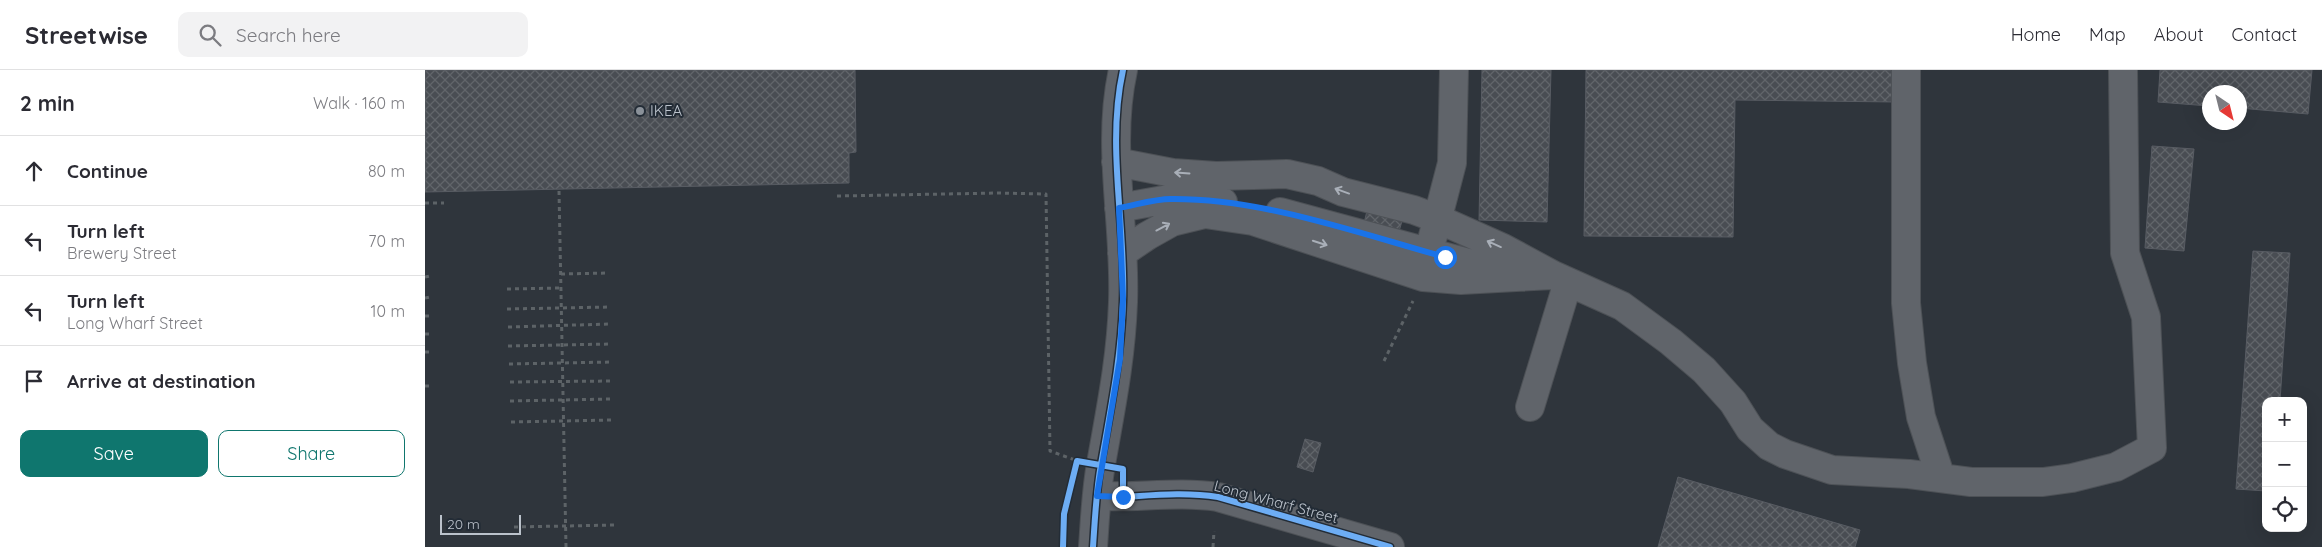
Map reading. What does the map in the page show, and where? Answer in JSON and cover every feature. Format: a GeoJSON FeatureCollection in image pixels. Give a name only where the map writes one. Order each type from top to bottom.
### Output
{"type":"FeatureCollection","features":[{"type":"Feature","properties":{"kind":"street"},"geometry":{"type":"LineString","coordinates":[[1093,547],[1097,496],[1120,359],[1123,299],[1122,253],[1115,134],[1118,90],[1123,70]]}},
{"type":"Feature","properties":{"kind":"street"},"geometry":{"type":"LineString","coordinates":[[1428,252],[1452,163],[1455,70]]}},
{"type":"Feature","properties":{"kind":"street"},"geometry":{"type":"LineString","coordinates":[[1906,70],[1906,303],[1911,363],[1921,417],[1941,478]]}},
{"type":"Feature","properties":{"kind":"street"},"geometry":{"type":"LineString","coordinates":[[1116,162],[1173,173],[1216,176],[1287,174],[1317,180],[1343,192],[1414,210],[1438,219],[1503,248],[1561,279],[1621,306],[1671,342],[1704,370],[1733,402],[1750,429],[1769,446],[1785,454],[1832,470],[1901,474],[1991,483],[2065,479],[2116,468],[2153,448],[2146,317],[2125,253],[2123,70]]}},
{"type":"Feature","properties":{"kind":"street"},"geometry":{"type":"LineString","coordinates":[[1119,208],[1169,199],[1218,201],[1276,211],[1472,264],[1561,279]]}},
{"type":"Feature","properties":{"kind":"street"},"geometry":{"type":"LineString","coordinates":[[1122,253],[1172,222],[1205,214],[1253,221],[1423,278],[1461,280],[1561,279]]}},
{"type":"Feature","properties":{"kind":"street"},"geometry":{"type":"LineString","coordinates":[[1530,407],[1561,279]]}},
{"type":"Feature","properties":{"kind":"street","name":"Long Wharf Street"},"geometry":{"type":"LineString","coordinates":[[1097,496],[1123,497],[1193,493],[1218,497],[1390,547]]}},
{"type":"Feature","properties":{"kind":"path"},"geometry":{"type":"LineString","coordinates":[[559,191],[566,547]]}},
{"type":"Feature","properties":{"kind":"path"},"geometry":{"type":"LineString","coordinates":[[837,196],[980,193],[1046,194],[1050,451],[1077,461]]}},
{"type":"Feature","properties":{"kind":"path"},"geometry":{"type":"LineString","coordinates":[[425,203],[444,202]]}},
{"type":"Feature","properties":{"kind":"path"},"geometry":{"type":"LineString","coordinates":[[561,274],[609,273]]}},
{"type":"Feature","properties":{"kind":"path"},"geometry":{"type":"LineString","coordinates":[[507,289],[561,288]]}},
{"type":"Feature","properties":{"kind":"path"},"geometry":{"type":"LineString","coordinates":[[425,298],[430,298]]}},
{"type":"Feature","properties":{"kind":"path"},"geometry":{"type":"LineString","coordinates":[[1384,361],[1411,303],[1418,298]]}},
{"type":"Feature","properties":{"kind":"path"},"geometry":{"type":"LineString","coordinates":[[507,309],[610,307]]}},
{"type":"Feature","properties":{"kind":"path"},"geometry":{"type":"LineString","coordinates":[[425,316],[430,316]]}},
{"type":"Feature","properties":{"kind":"path"},"geometry":{"type":"LineString","coordinates":[[508,327],[610,324]]}},
{"type":"Feature","properties":{"kind":"path"},"geometry":{"type":"LineString","coordinates":[[425,334],[431,334]]}},
{"type":"Feature","properties":{"kind":"path"},"geometry":{"type":"LineString","coordinates":[[508,346],[611,344]]}},
{"type":"Feature","properties":{"kind":"path"},"geometry":{"type":"LineString","coordinates":[[425,352],[431,352]]}},
{"type":"Feature","properties":{"kind":"path"},"geometry":{"type":"LineString","coordinates":[[509,364],[611,362]]}},
{"type":"Feature","properties":{"kind":"path"},"geometry":{"type":"LineString","coordinates":[[509,382],[612,381]]}},
{"type":"Feature","properties":{"kind":"path"},"geometry":{"type":"LineString","coordinates":[[425,386],[432,386]]}},
{"type":"Feature","properties":{"kind":"path"},"geometry":{"type":"LineString","coordinates":[[510,401],[612,399]]}},
{"type":"Feature","properties":{"kind":"path"},"geometry":{"type":"LineString","coordinates":[[511,422],[613,420]]}},
{"type":"Feature","properties":{"kind":"path"},"geometry":{"type":"LineString","coordinates":[[514,527],[616,525]]}},
{"type":"Feature","properties":{"kind":"path"},"geometry":{"type":"LineString","coordinates":[[1213,547],[1214,531]]}},
{"type":"Feature","properties":{"kind":"building","name":"IKEA"},"geometry":{"type":"Polygon","coordinates":[[[425,70],[855,70],[856,152],[849,153],[849,183],[425,192],[425,70]]]}},
{"type":"Feature","properties":{"kind":"building"},"geometry":{"type":"Polygon","coordinates":[[[1482,70],[1551,70],[1547,222],[1479,220],[1482,70]]]}},
{"type":"Feature","properties":{"kind":"building"},"geometry":{"type":"Polygon","coordinates":[[[1586,70],[1895,70],[1895,102],[1735,100],[1733,237],[1584,236],[1586,70]]]}},
{"type":"Feature","properties":{"kind":"building"},"geometry":{"type":"Polygon","coordinates":[[[2160,70],[2312,70],[2308,114],[2247,109],[2247,85],[2202,85],[2202,105],[2158,102],[2160,70]]]}},
{"type":"Feature","properties":{"kind":"building"},"geometry":{"type":"Polygon","coordinates":[[[2152,146],[2194,149],[2184,251],[2145,248],[2152,146]]]}},
{"type":"Feature","properties":{"kind":"building"},"geometry":{"type":"Polygon","coordinates":[[[1367,211],[1402,221],[1398,235],[1363,227],[1367,211]]]}},
{"type":"Feature","properties":{"kind":"building"},"geometry":{"type":"Polygon","coordinates":[[[2253,251],[2290,253],[2280,397],[2262,397],[2262,491],[2236,489],[2253,251]]]}},
{"type":"Feature","properties":{"kind":"building"},"geometry":{"type":"Polygon","coordinates":[[[1305,439],[1321,443],[1313,472],[1297,467],[1305,439]]]}},
{"type":"Feature","properties":{"kind":"building"},"geometry":{"type":"Polygon","coordinates":[[[1678,477],[1860,530],[1855,547],[1658,547],[1678,477]]]}},
{"type":"Feature","properties":{"kind":"cycle path"},"geometry":{"type":"LineString","coordinates":[[1093,547],[1098,484],[1115,383],[1122,323],[1123,273],[1116,128],[1123,70]]}},
{"type":"Feature","properties":{"kind":"cycle path"},"geometry":{"type":"LineString","coordinates":[[1063,547],[1064,514],[1077,461],[1123,469],[1123,497],[1183,494],[1218,497],[1390,547]]}},
{"type":"Feature","properties":{"kind":"place","name":"IKEA"},"geometry":{"type":"Point","coordinates":[640,111]}},
{"type":"Feature","properties":{"kind":"route"},"geometry":{"type":"LineString","coordinates":[[1123,497],[1097,496],[1120,359],[1123,299],[1119,208],[1169,199],[1218,201],[1276,211],[1445,257]]}}]}
